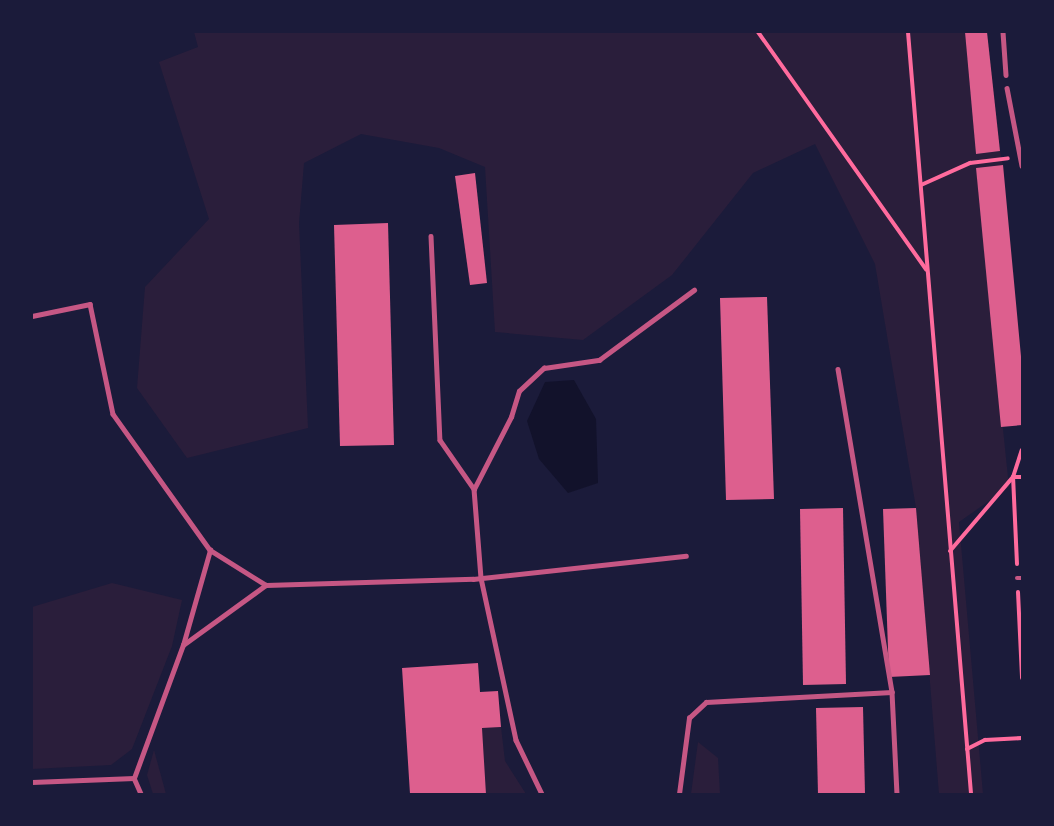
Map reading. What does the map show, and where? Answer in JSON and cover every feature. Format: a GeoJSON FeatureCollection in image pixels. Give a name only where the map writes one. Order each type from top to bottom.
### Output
{"type":"FeatureCollection","features":[{"type":"Feature","properties":{"kind":"lane"},"geometry":{"type":"LineString","coordinates":[[1003,32],[1006,75]]}},
{"type":"Feature","properties":{"kind":"lane"},"geometry":{"type":"LineString","coordinates":[[1007,88],[1023,166]]}},
{"type":"Feature","properties":{"kind":"lane"},"geometry":{"type":"LineString","coordinates":[[431,236],[440,440],[474,489],[481,578],[516,740],[542,795]]}},
{"type":"Feature","properties":{"kind":"lane"},"geometry":{"type":"LineString","coordinates":[[474,489],[511,417],[519,391],[544,368],[599,360],[694,291]]}},
{"type":"Feature","properties":{"kind":"lane"},"geometry":{"type":"LineString","coordinates":[[32,316],[90,304],[113,414],[210,550],[266,585],[481,578],[686,556]]}},
{"type":"Feature","properties":{"kind":"lane"},"geometry":{"type":"LineString","coordinates":[[838,369],[892,692],[897,795]]}},
{"type":"Feature","properties":{"kind":"lane"},"geometry":{"type":"LineString","coordinates":[[141,795],[134,778],[183,645],[210,550]]}},
{"type":"Feature","properties":{"kind":"lane"},"geometry":{"type":"LineString","coordinates":[[183,645],[266,585]]}},
{"type":"Feature","properties":{"kind":"lane"},"geometry":{"type":"LineString","coordinates":[[679,795],[689,718],[706,702],[892,692]]}},
{"type":"Feature","properties":{"kind":"lane"},"geometry":{"type":"LineString","coordinates":[[32,782],[134,778]]}},
{"type":"Feature","properties":{"kind":"path"},"geometry":{"type":"LineString","coordinates":[[758,32],[927,270]]}},
{"type":"Feature","properties":{"kind":"path"},"geometry":{"type":"LineString","coordinates":[[908,32],[971,795]]}},
{"type":"Feature","properties":{"kind":"path"},"geometry":{"type":"LineString","coordinates":[[921,185],[970,163],[1022,156]]}},
{"type":"Feature","properties":{"kind":"path"},"geometry":{"type":"LineString","coordinates":[[950,551],[1013,477],[1023,477]]}},
{"type":"Feature","properties":{"kind":"path"},"geometry":{"type":"LineString","coordinates":[[967,748],[985,740],[1023,738]]}},
{"type":"Feature","properties":{"kind":"shaded area"},"geometry":{"type":"Polygon","coordinates":[[[194,32],[965,32],[976,154],[1000,151],[1003,165],[976,168],[1009,487],[959,522],[983,794],[939,794],[916,508],[875,264],[815,144],[753,173],[672,275],[583,340],[495,332],[485,167],[439,148],[361,134],[304,163],[299,223],[308,428],[187,458],[137,388],[145,287],[209,219],[159,62],[198,47],[194,32]]]}},
{"type":"Feature","properties":{"kind":"shaded area"},"geometry":{"type":"Polygon","coordinates":[[[574,380],[596,419],[598,483],[568,493],[539,459],[527,421],[545,382],[574,380]]]}},
{"type":"Feature","properties":{"kind":"shaded area"},"geometry":{"type":"Polygon","coordinates":[[[112,583],[182,600],[172,646],[132,749],[111,765],[32,769],[32,607],[112,583]]]}},
{"type":"Feature","properties":{"kind":"shaded area"},"geometry":{"type":"Polygon","coordinates":[[[501,727],[505,761],[526,794],[486,794],[482,728],[501,727]]]}},
{"type":"Feature","properties":{"kind":"shaded area"},"geometry":{"type":"Polygon","coordinates":[[[698,742],[718,758],[720,794],[691,794],[698,742]]]}},
{"type":"Feature","properties":{"kind":"shaded area"},"geometry":{"type":"Polygon","coordinates":[[[154,750],[166,794],[153,794],[147,775],[154,750]]]}},
{"type":"Feature","properties":{"kind":"building"},"geometry":{"type":"Polygon","coordinates":[[[965,32],[987,32],[1000,151],[976,154],[965,32]]]}},
{"type":"Feature","properties":{"kind":"building"},"geometry":{"type":"Polygon","coordinates":[[[1003,165],[1022,367],[1022,425],[1001,427],[976,168],[1003,165]]]}},
{"type":"Feature","properties":{"kind":"building"},"geometry":{"type":"Polygon","coordinates":[[[475,173],[487,283],[470,285],[455,176],[475,173]]]}},
{"type":"Feature","properties":{"kind":"building"},"geometry":{"type":"Polygon","coordinates":[[[388,223],[394,445],[340,446],[334,225],[388,223]]]}},
{"type":"Feature","properties":{"kind":"building"},"geometry":{"type":"Polygon","coordinates":[[[767,297],[774,499],[726,500],[720,298],[767,297]]]}},
{"type":"Feature","properties":{"kind":"building"},"geometry":{"type":"Polygon","coordinates":[[[843,508],[846,684],[803,685],[800,509],[843,508]]]}},
{"type":"Feature","properties":{"kind":"building"},"geometry":{"type":"Polygon","coordinates":[[[916,508],[930,675],[889,677],[883,509],[916,508]]]}},
{"type":"Feature","properties":{"kind":"building"},"geometry":{"type":"Polygon","coordinates":[[[478,663],[480,692],[498,691],[501,727],[482,728],[486,794],[410,794],[402,668],[478,663]]]}},
{"type":"Feature","properties":{"kind":"building"},"geometry":{"type":"Polygon","coordinates":[[[863,707],[865,794],[818,794],[816,708],[863,707]]]}}]}
